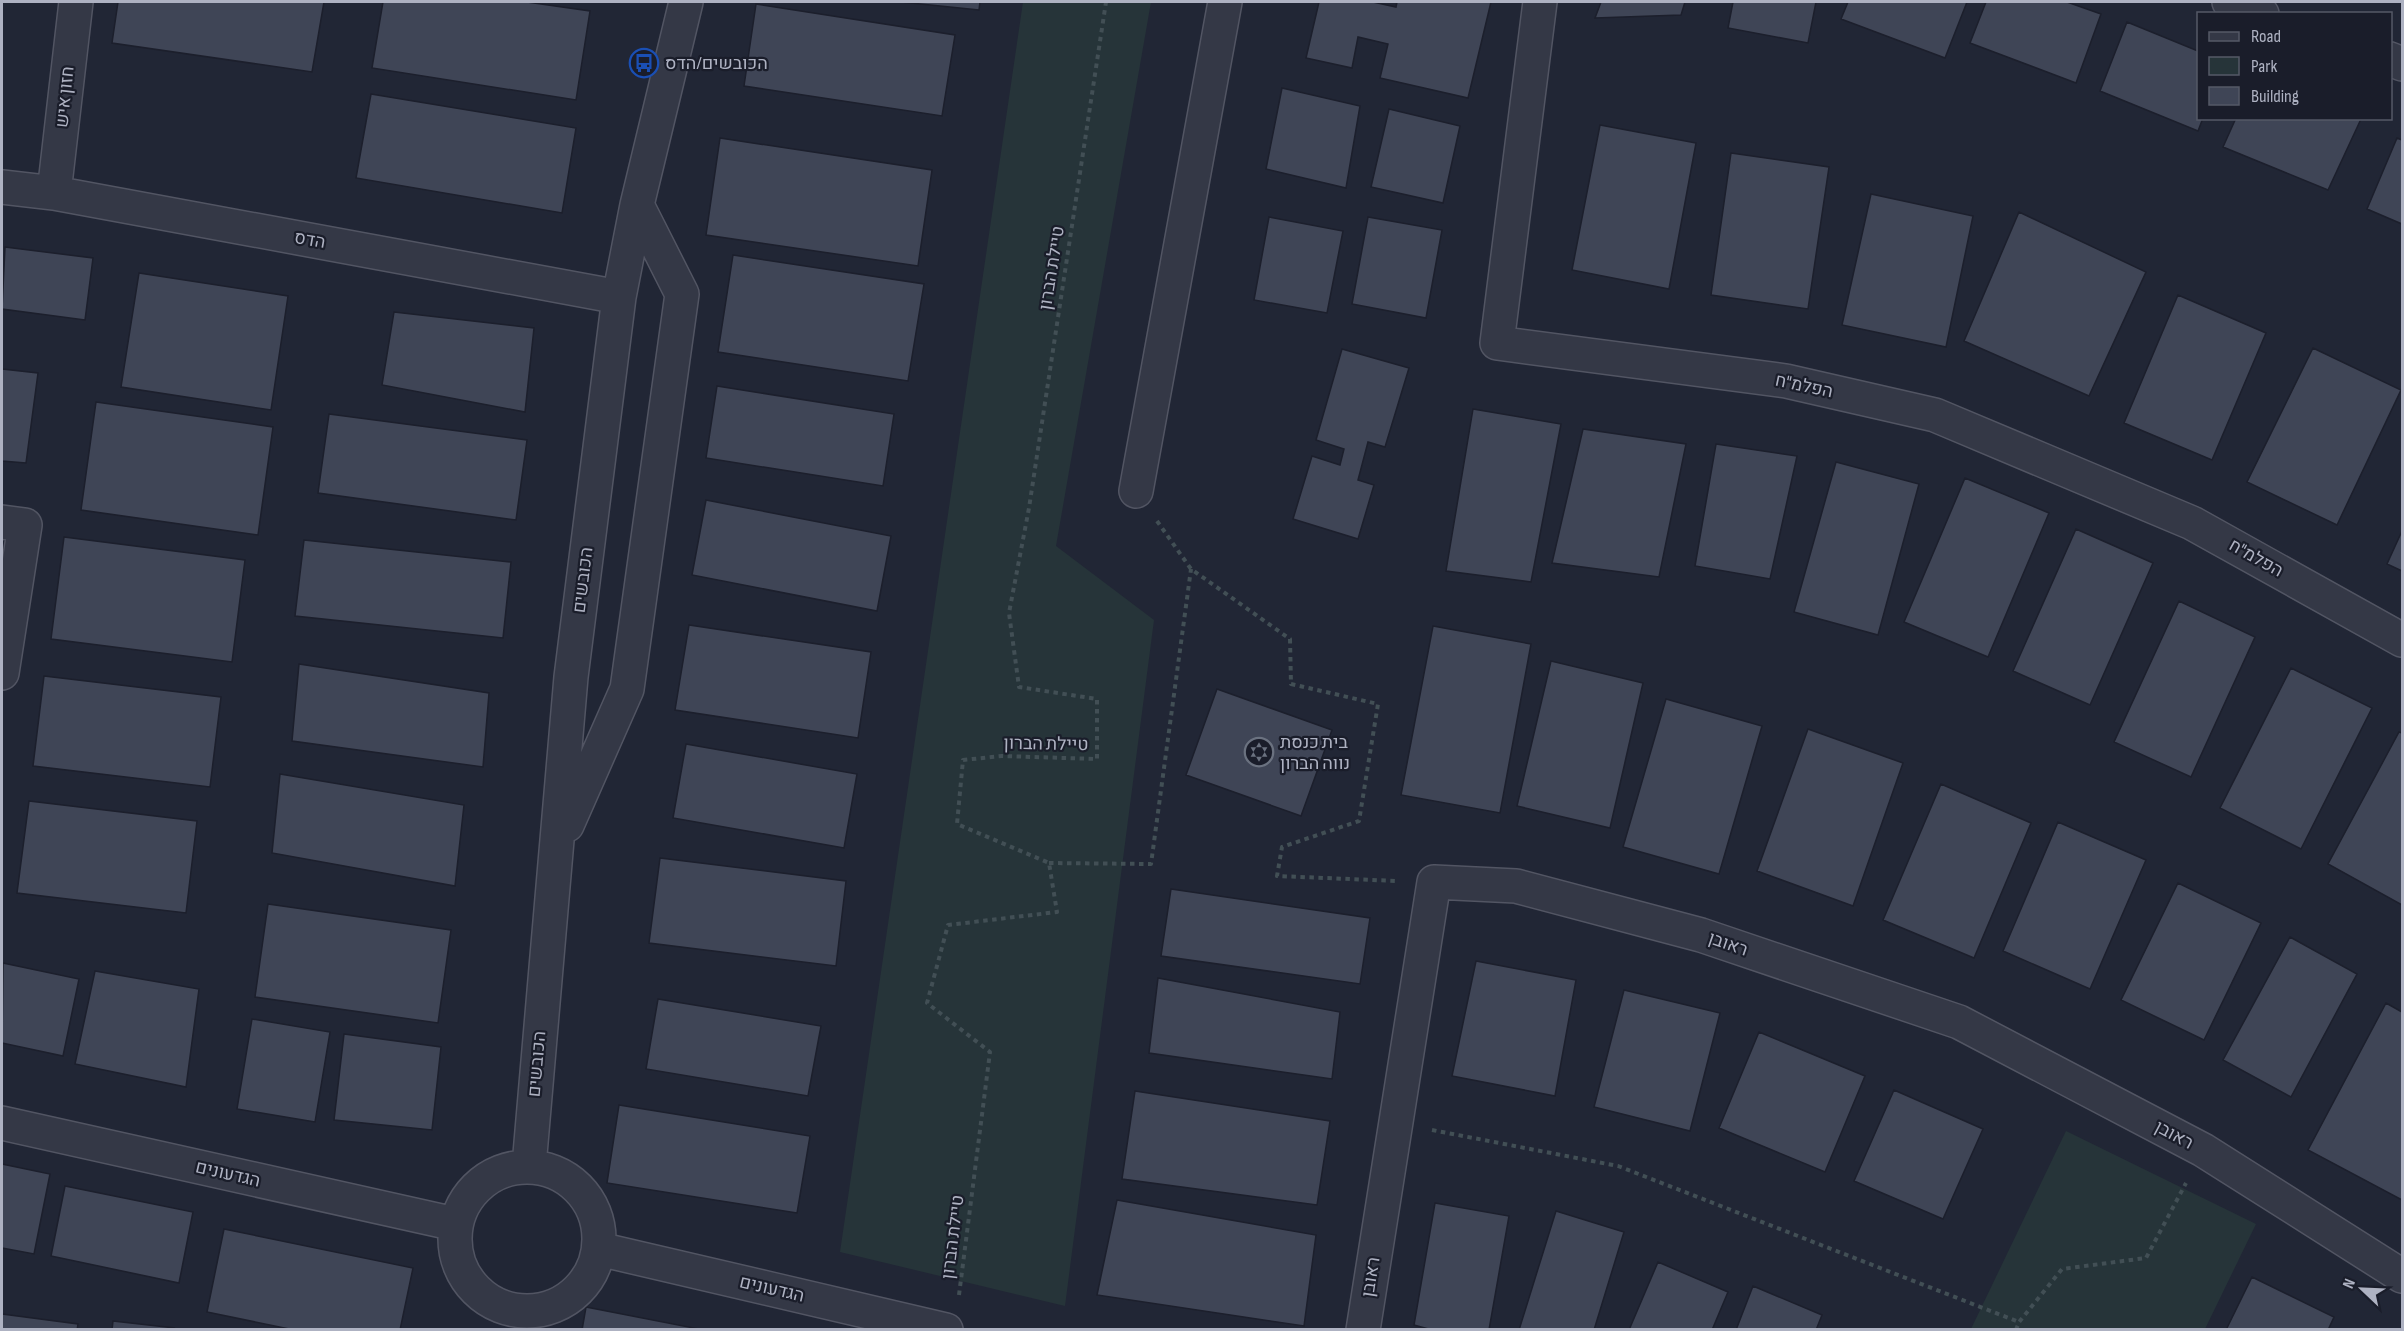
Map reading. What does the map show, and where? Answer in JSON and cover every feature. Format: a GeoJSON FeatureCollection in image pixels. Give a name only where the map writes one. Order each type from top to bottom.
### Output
{"type":"FeatureCollection","features":[{"type":"Feature","properties":{"kind":"street","name":"חזון איש"},"geometry":{"type":"LineString","coordinates":[[54,193],[76,2]]}},
{"type":"Feature","properties":{"kind":"street","name":"הכובשים"},"geometry":{"type":"LineString","coordinates":[[529,1166],[571,677],[619,297],[637,205],[686,2]]}},
{"type":"Feature","properties":{"kind":"street"},"geometry":{"type":"LineString","coordinates":[[1136,491],[1225,2]]}},
{"type":"Feature","properties":{"kind":"street","name":"הפלמ\"ח"},"geometry":{"type":"LineString","coordinates":[[1540,2],[1497,343],[1786,381],[1935,415],[2192,523],[2403,640]]}},
{"type":"Feature","properties":{"kind":"street"},"geometry":{"type":"LineString","coordinates":[[2229,2],[2256,12]]}},
{"type":"Feature","properties":{"kind":"street","name":"הדס"},"geometry":{"type":"LineString","coordinates":[[2,187],[54,193],[619,297]]}},
{"type":"Feature","properties":{"kind":"street"},"geometry":{"type":"LineString","coordinates":[[556,848],[627,690],[682,294],[637,205]]}},
{"type":"Feature","properties":{"kind":"street"},"geometry":{"type":"LineString","coordinates":[[2,673],[13,523]]}},
{"type":"Feature","properties":{"kind":"street","name":"ראובן"},"geometry":{"type":"LineString","coordinates":[[1363,1329],[1434,882],[1516,886],[1678,929],[1959,1022],[2203,1150],[2403,1276]]}},
{"type":"Feature","properties":{"kind":"street","name":"הגדעונים"},"geometry":{"type":"LineString","coordinates":[[2,1123],[455,1224]]}},
{"type":"Feature","properties":{"kind":"street"},"geometry":{"type":"LineString","coordinates":[[529,1166],[553,1171],[579,1190],[589,1202],[598,1224],[599,1249],[592,1271],[578,1291],[560,1305],[512,1320],[473,1289],[461,1270],[454,1247],[455,1224],[465,1201],[482,1182],[504,1170],[529,1166]]}},
{"type":"Feature","properties":{"kind":"street","name":"הגדעונים"},"geometry":{"type":"LineString","coordinates":[[599,1249],[952,1318]]}},
{"type":"Feature","properties":{"kind":"path","name":"טיילת הברון"},"geometry":{"type":"LineString","coordinates":[[952,1318],[990,1052],[927,1004],[948,925],[1057,912],[1048,863],[957,824],[963,760],[1002,756],[1097,759],[1097,699],[1019,687],[1009,613],[1029,508],[1106,2]]}},
{"type":"Feature","properties":{"kind":"path"},"geometry":{"type":"LineString","coordinates":[[1136,491],[1191,569],[1290,639],[1291,684],[1378,704],[1359,821],[1282,847],[1277,876],[1434,882]]}},
{"type":"Feature","properties":{"kind":"path"},"geometry":{"type":"LineString","coordinates":[[1048,863],[1151,864],[1191,569]]}},
{"type":"Feature","properties":{"kind":"path"},"geometry":{"type":"LineString","coordinates":[[1395,1124],[1618,1166],[2019,1322]]}},
{"type":"Feature","properties":{"kind":"path"},"geometry":{"type":"LineString","coordinates":[[2016,1329],[2019,1322],[2062,1269],[2146,1258],[2203,1150]]}},
{"type":"Feature","properties":{"kind":"green space"},"geometry":{"type":"Polygon","coordinates":[[[1023,2],[1151,2],[1056,546],[1154,620],[1065,1306],[840,1252],[1023,2]]]}},
{"type":"Feature","properties":{"kind":"green space"},"geometry":{"type":"Polygon","coordinates":[[[2066,1131],[2256,1224],[2205,1329],[1971,1329],[2066,1131]]]}},
{"type":"Feature","properties":{"kind":"building"},"geometry":{"type":"Polygon","coordinates":[[[118,2],[324,2],[312,72],[112,43],[118,2]]]}},
{"type":"Feature","properties":{"kind":"building"},"geometry":{"type":"Polygon","coordinates":[[[383,2],[527,2],[590,11],[576,100],[372,68],[383,2]]]}},
{"type":"Feature","properties":{"kind":"building"},"geometry":{"type":"Polygon","coordinates":[[[901,2],[980,2],[979,10],[901,2]]]}},
{"type":"Feature","properties":{"kind":"building"},"geometry":{"type":"Polygon","coordinates":[[[1319,2],[1373,2],[1396,7],[1397,2],[1491,2],[1468,98],[1380,78],[1388,44],[1358,37],[1352,68],[1306,58],[1319,2]]]}},
{"type":"Feature","properties":{"kind":"building"},"geometry":{"type":"Polygon","coordinates":[[[1601,2],[1685,2],[1681,15],[1595,18],[1601,2]]]}},
{"type":"Feature","properties":{"kind":"building"},"geometry":{"type":"Polygon","coordinates":[[[1733,2],[1816,2],[1808,43],[1728,28],[1733,2]]]}},
{"type":"Feature","properties":{"kind":"building"},"geometry":{"type":"Polygon","coordinates":[[[1848,2],[1967,2],[1945,58],[1841,19],[1848,2]]]}},
{"type":"Feature","properties":{"kind":"building"},"geometry":{"type":"Polygon","coordinates":[[[1986,2],[2067,2],[2101,14],[2076,83],[1970,43],[1986,2]]]}},
{"type":"Feature","properties":{"kind":"building"},"geometry":{"type":"Polygon","coordinates":[[[756,4],[955,35],[942,116],[744,86],[756,4]]]}},
{"type":"Feature","properties":{"kind":"building"},"geometry":{"type":"Polygon","coordinates":[[[2127,22],[2197,51],[2197,120],[2202,120],[2198,131],[2100,91],[2127,22]]]}},
{"type":"Feature","properties":{"kind":"building"},"geometry":{"type":"Polygon","coordinates":[[[1282,88],[1360,106],[1346,188],[1266,169],[1282,88]]]}},
{"type":"Feature","properties":{"kind":"building"},"geometry":{"type":"Polygon","coordinates":[[[371,94],[576,128],[562,213],[356,178],[371,94]]]}},
{"type":"Feature","properties":{"kind":"building"},"geometry":{"type":"Polygon","coordinates":[[[1389,109],[1460,126],[1443,203],[1371,187],[1389,109]]]}},
{"type":"Feature","properties":{"kind":"building"},"geometry":{"type":"Polygon","coordinates":[[[2235,120],[2361,120],[2328,190],[2223,147],[2235,120]]]}},
{"type":"Feature","properties":{"kind":"building"},"geometry":{"type":"Polygon","coordinates":[[[1600,125],[1696,143],[1669,289],[1572,270],[1600,125]]]}},
{"type":"Feature","properties":{"kind":"building"},"geometry":{"type":"Polygon","coordinates":[[[720,138],[932,170],[918,266],[706,235],[720,138]]]}},
{"type":"Feature","properties":{"kind":"building"},"geometry":{"type":"Polygon","coordinates":[[[2397,138],[2402,140],[2402,224],[2367,209],[2397,138]]]}},
{"type":"Feature","properties":{"kind":"building"},"geometry":{"type":"Polygon","coordinates":[[[1731,153],[1829,167],[1808,309],[1711,295],[1731,153]]]}},
{"type":"Feature","properties":{"kind":"building"},"geometry":{"type":"Polygon","coordinates":[[[1871,194],[1973,216],[1946,347],[1842,325],[1871,194]]]}},
{"type":"Feature","properties":{"kind":"building"},"geometry":{"type":"Polygon","coordinates":[[[2019,212],[2146,272],[2089,396],[1964,341],[2019,212]]]}},
{"type":"Feature","properties":{"kind":"building"},"geometry":{"type":"Polygon","coordinates":[[[1269,217],[1343,231],[1327,313],[1254,300],[1269,217]]]}},
{"type":"Feature","properties":{"kind":"building"},"geometry":{"type":"Polygon","coordinates":[[[1368,217],[1442,230],[1426,318],[1352,304],[1368,217]]]}},
{"type":"Feature","properties":{"kind":"building"},"geometry":{"type":"Polygon","coordinates":[[[5,247],[93,258],[85,320],[2,309],[5,247]]]}},
{"type":"Feature","properties":{"kind":"building"},"geometry":{"type":"Polygon","coordinates":[[[733,255],[924,284],[908,381],[718,352],[733,255]]]}},
{"type":"Feature","properties":{"kind":"building"},"geometry":{"type":"Polygon","coordinates":[[[139,273],[288,296],[271,410],[121,387],[139,273]]]}},
{"type":"Feature","properties":{"kind":"building"},"geometry":{"type":"Polygon","coordinates":[[[2178,295],[2266,333],[2212,460],[2124,423],[2178,295]]]}},
{"type":"Feature","properties":{"kind":"building"},"geometry":{"type":"Polygon","coordinates":[[[394,312],[534,328],[525,412],[382,385],[394,312]]]}},
{"type":"Feature","properties":{"kind":"building"},"geometry":{"type":"Polygon","coordinates":[[[2313,348],[2401,390],[2337,525],[2247,482],[2313,348]]]}},
{"type":"Feature","properties":{"kind":"building"},"geometry":{"type":"Polygon","coordinates":[[[1342,349],[1409,368],[1385,447],[1368,442],[1358,480],[1374,485],[1358,539],[1293,519],[1312,456],[1340,465],[1344,449],[1316,440],[1342,349]]]}},
{"type":"Feature","properties":{"kind":"building"},"geometry":{"type":"Polygon","coordinates":[[[2,369],[38,373],[26,463],[2,461],[2,369]]]}},
{"type":"Feature","properties":{"kind":"building"},"geometry":{"type":"Polygon","coordinates":[[[717,386],[894,414],[883,486],[706,458],[717,386]]]}},
{"type":"Feature","properties":{"kind":"building"},"geometry":{"type":"Polygon","coordinates":[[[96,402],[273,427],[258,535],[81,510],[96,402]]]}},
{"type":"Feature","properties":{"kind":"building"},"geometry":{"type":"Polygon","coordinates":[[[1473,409],[1561,424],[1531,582],[1446,571],[1473,409]]]}},
{"type":"Feature","properties":{"kind":"building"},"geometry":{"type":"Polygon","coordinates":[[[329,414],[527,440],[516,520],[318,493],[329,414]]]}},
{"type":"Feature","properties":{"kind":"building"},"geometry":{"type":"Polygon","coordinates":[[[1583,429],[1686,444],[1659,577],[1552,563],[1583,429]]]}},
{"type":"Feature","properties":{"kind":"building"},"geometry":{"type":"Polygon","coordinates":[[[1716,444],[1797,456],[1770,579],[1695,566],[1716,444]]]}},
{"type":"Feature","properties":{"kind":"building"},"geometry":{"type":"Polygon","coordinates":[[[1836,462],[1919,484],[1878,635],[1794,612],[1836,462]]]}},
{"type":"Feature","properties":{"kind":"building"},"geometry":{"type":"Polygon","coordinates":[[[1965,478],[2049,513],[1988,657],[1904,622],[1965,478]]]}},
{"type":"Feature","properties":{"kind":"building"},"geometry":{"type":"Polygon","coordinates":[[[706,500],[891,536],[877,611],[692,575],[706,500]]]}},
{"type":"Feature","properties":{"kind":"building"},"geometry":{"type":"Polygon","coordinates":[[[2076,529],[2153,563],[2090,705],[2013,671],[2076,529]]]}},
{"type":"Feature","properties":{"kind":"building"},"geometry":{"type":"Polygon","coordinates":[[[2402,531],[2402,571],[2387,564],[2402,531]]]}},
{"type":"Feature","properties":{"kind":"building"},"geometry":{"type":"Polygon","coordinates":[[[64,537],[245,560],[232,662],[51,639],[64,537]]]}},
{"type":"Feature","properties":{"kind":"building"},"geometry":{"type":"Polygon","coordinates":[[[304,540],[511,562],[503,638],[295,616],[304,540]]]}},
{"type":"Feature","properties":{"kind":"building"},"geometry":{"type":"Polygon","coordinates":[[[2179,601],[2255,637],[2191,777],[2114,742],[2179,601]]]}},
{"type":"Feature","properties":{"kind":"building"},"geometry":{"type":"Polygon","coordinates":[[[689,625],[871,652],[858,738],[675,710],[689,625]]]}},
{"type":"Feature","properties":{"kind":"building"},"geometry":{"type":"Polygon","coordinates":[[[1433,626],[1531,644],[1500,813],[1401,795],[1433,626]]]}},
{"type":"Feature","properties":{"kind":"building"},"geometry":{"type":"Polygon","coordinates":[[[1551,661],[1643,683],[1610,828],[1517,806],[1551,661]]]}},
{"type":"Feature","properties":{"kind":"building"},"geometry":{"type":"Polygon","coordinates":[[[299,664],[489,693],[483,767],[292,741],[299,664]]]}},
{"type":"Feature","properties":{"kind":"building"},"geometry":{"type":"Polygon","coordinates":[[[2291,668],[2372,708],[2301,849],[2220,808],[2291,668]]]}},
{"type":"Feature","properties":{"kind":"building"},"geometry":{"type":"Polygon","coordinates":[[[44,676],[221,697],[210,787],[33,766],[44,676]]]}},
{"type":"Feature","properties":{"kind":"building","name":"בית כנסת נווה הברון"},"geometry":{"type":"Polygon","coordinates":[[[1217,689],[1332,730],[1301,816],[1186,775],[1217,689]]]}},
{"type":"Feature","properties":{"kind":"building"},"geometry":{"type":"Polygon","coordinates":[[[1666,699],[1762,726],[1719,874],[1623,847],[1666,699]]]}},
{"type":"Feature","properties":{"kind":"building"},"geometry":{"type":"Polygon","coordinates":[[[1808,729],[1903,763],[1853,906],[1757,871],[1808,729]]]}},
{"type":"Feature","properties":{"kind":"building"},"geometry":{"type":"Polygon","coordinates":[[[2399,732],[2402,733],[2402,905],[2328,864],[2399,732]]]}},
{"type":"Feature","properties":{"kind":"building"},"geometry":{"type":"Polygon","coordinates":[[[686,744],[857,774],[844,848],[673,818],[686,744]]]}},
{"type":"Feature","properties":{"kind":"building"},"geometry":{"type":"Polygon","coordinates":[[[280,774],[464,805],[455,886],[272,853],[280,774]]]}},
{"type":"Feature","properties":{"kind":"building"},"geometry":{"type":"Polygon","coordinates":[[[1941,784],[2031,823],[1974,958],[1883,920],[1941,784]]]}},
{"type":"Feature","properties":{"kind":"building"},"geometry":{"type":"Polygon","coordinates":[[[29,801],[197,821],[186,913],[17,893],[29,801]]]}},
{"type":"Feature","properties":{"kind":"building"},"geometry":{"type":"Polygon","coordinates":[[[2058,822],[2146,860],[2090,989],[2003,951],[2058,822]]]}},
{"type":"Feature","properties":{"kind":"building"},"geometry":{"type":"Polygon","coordinates":[[[660,858],[846,881],[836,966],[649,943],[660,858]]]}},
{"type":"Feature","properties":{"kind":"building"},"geometry":{"type":"Polygon","coordinates":[[[2178,883],[2261,923],[2204,1040],[2121,1000],[2178,883]]]}},
{"type":"Feature","properties":{"kind":"building"},"geometry":{"type":"Polygon","coordinates":[[[1171,889],[1370,918],[1360,984],[1161,956],[1171,889]]]}},
{"type":"Feature","properties":{"kind":"building"},"geometry":{"type":"Polygon","coordinates":[[[268,904],[451,930],[438,1023],[255,997],[268,904]]]}},
{"type":"Feature","properties":{"kind":"building"},"geometry":{"type":"Polygon","coordinates":[[[2290,937],[2357,974],[2291,1097],[2223,1060],[2290,937]]]}},
{"type":"Feature","properties":{"kind":"building"},"geometry":{"type":"Polygon","coordinates":[[[1476,961],[1576,980],[1555,1096],[1452,1076],[1476,961]]]}},
{"type":"Feature","properties":{"kind":"building"},"geometry":{"type":"Polygon","coordinates":[[[3,963],[79,979],[63,1056],[2,1043],[3,963]]]}},
{"type":"Feature","properties":{"kind":"building"},"geometry":{"type":"Polygon","coordinates":[[[95,971],[199,989],[186,1087],[75,1064],[95,971]]]}},
{"type":"Feature","properties":{"kind":"building"},"geometry":{"type":"Polygon","coordinates":[[[1158,978],[1340,1012],[1332,1079],[1149,1053],[1158,978]]]}},
{"type":"Feature","properties":{"kind":"building"},"geometry":{"type":"Polygon","coordinates":[[[1624,990],[1720,1013],[1690,1131],[1594,1107],[1624,990]]]}},
{"type":"Feature","properties":{"kind":"building"},"geometry":{"type":"Polygon","coordinates":[[[658,999],[821,1026],[808,1096],[646,1069],[658,999]]]}},
{"type":"Feature","properties":{"kind":"building"},"geometry":{"type":"Polygon","coordinates":[[[2386,1003],[2402,1012],[2402,1200],[2308,1150],[2386,1003]]]}},
{"type":"Feature","properties":{"kind":"building"},"geometry":{"type":"Polygon","coordinates":[[[252,1019],[330,1032],[315,1122],[237,1109],[252,1019]]]}},
{"type":"Feature","properties":{"kind":"building"},"geometry":{"type":"Polygon","coordinates":[[[1759,1032],[1865,1076],[1825,1172],[1719,1128],[1759,1032]]]}},
{"type":"Feature","properties":{"kind":"building"},"geometry":{"type":"Polygon","coordinates":[[[344,1034],[441,1047],[432,1130],[334,1120],[344,1034]]]}},
{"type":"Feature","properties":{"kind":"building"},"geometry":{"type":"Polygon","coordinates":[[[1894,1090],[1983,1129],[1943,1219],[1854,1181],[1894,1090]]]}},
{"type":"Feature","properties":{"kind":"building"},"geometry":{"type":"Polygon","coordinates":[[[1135,1091],[1330,1121],[1317,1205],[1122,1179],[1135,1091]]]}},
{"type":"Feature","properties":{"kind":"building"},"geometry":{"type":"Polygon","coordinates":[[[619,1105],[810,1136],[797,1213],[607,1183],[619,1105]]]}},
{"type":"Feature","properties":{"kind":"building"},"geometry":{"type":"Polygon","coordinates":[[[2,1164],[50,1174],[34,1254],[2,1248],[2,1164]]]}},
{"type":"Feature","properties":{"kind":"building"},"geometry":{"type":"Polygon","coordinates":[[[65,1186],[193,1212],[179,1283],[51,1256],[65,1186]]]}},
{"type":"Feature","properties":{"kind":"building"},"geometry":{"type":"Polygon","coordinates":[[[1117,1200],[1316,1235],[1304,1326],[1097,1295],[1117,1200]]]}},
{"type":"Feature","properties":{"kind":"building"},"geometry":{"type":"Polygon","coordinates":[[[1435,1203],[1509,1216],[1489,1330],[1432,1330],[1414,1325],[1435,1203]]]}},
{"type":"Feature","properties":{"kind":"building"},"geometry":{"type":"Polygon","coordinates":[[[1556,1211],[1624,1232],[1594,1330],[1519,1330],[1556,1211]]]}},
{"type":"Feature","properties":{"kind":"building"},"geometry":{"type":"Polygon","coordinates":[[[224,1229],[413,1268],[400,1330],[294,1330],[207,1312],[224,1229]]]}},
{"type":"Feature","properties":{"kind":"building"},"geometry":{"type":"Polygon","coordinates":[[[1658,1262],[1728,1292],[1712,1330],[1629,1330],[1658,1262]]]}},
{"type":"Feature","properties":{"kind":"building"},"geometry":{"type":"Polygon","coordinates":[[[2252,1277],[2334,1317],[2328,1330],[2226,1330],[2252,1277]]]}},
{"type":"Feature","properties":{"kind":"building"},"geometry":{"type":"Polygon","coordinates":[[[1753,1286],[1822,1315],[1816,1330],[1736,1330],[1753,1286]]]}},
{"type":"Feature","properties":{"kind":"building"},"geometry":{"type":"Polygon","coordinates":[[[586,1307],[699,1329],[699,1330],[582,1330],[586,1307]]]}},
{"type":"Feature","properties":{"kind":"building"},"geometry":{"type":"Polygon","coordinates":[[[2,1314],[78,1324],[77,1330],[2,1330],[2,1314]]]}},
{"type":"Feature","properties":{"kind":"building"},"geometry":{"type":"Polygon","coordinates":[[[113,1321],[175,1328],[112,1330],[113,1321]]]}},
{"type":"Feature","properties":{"kind":"place","name":"הכובשים/הדס"},"geometry":{"type":"Point","coordinates":[644,63]}},
{"type":"Feature","properties":{"kind":"place","name":"בית כנסת נווה הברון"},"geometry":{"type":"Point","coordinates":[1259,752]}}]}
